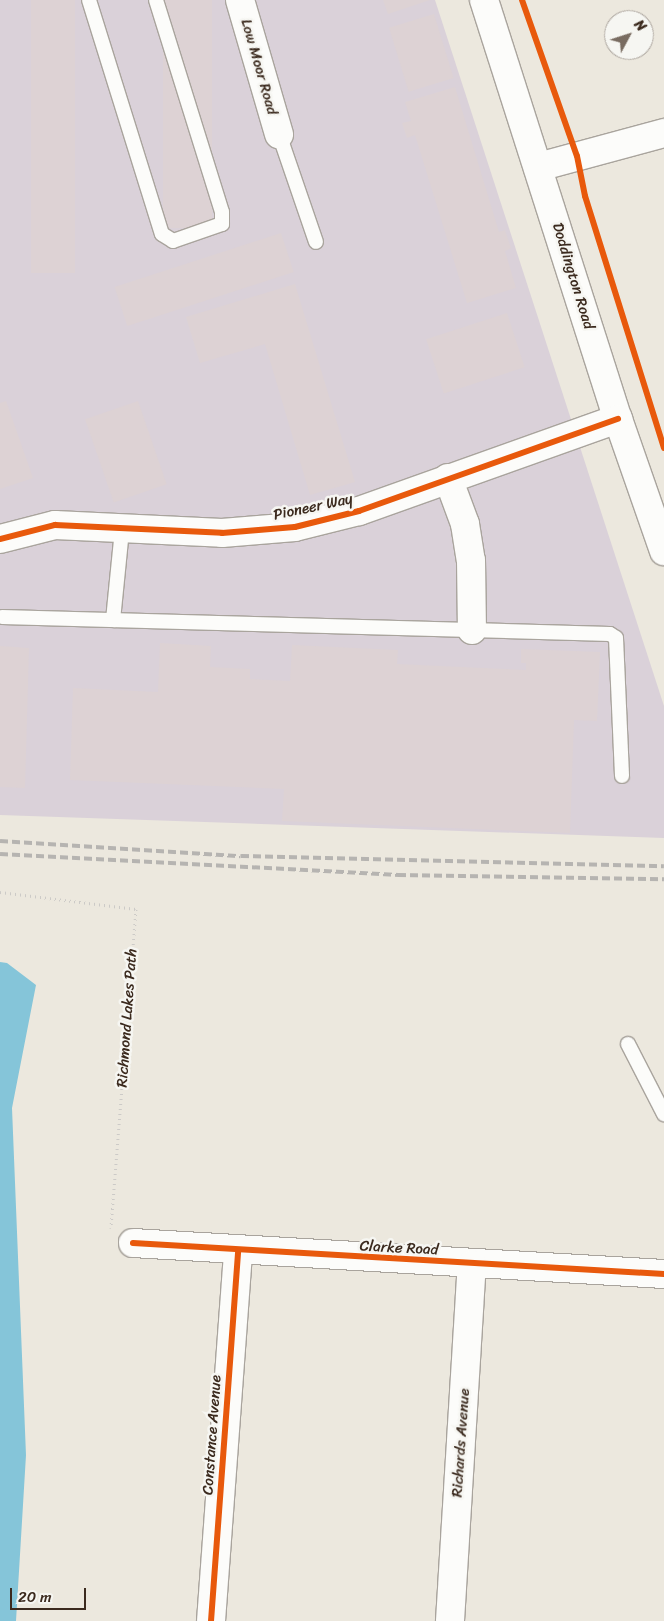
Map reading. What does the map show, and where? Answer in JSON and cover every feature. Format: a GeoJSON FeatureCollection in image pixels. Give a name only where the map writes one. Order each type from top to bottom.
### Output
{"type":"FeatureCollection","features":[{"type":"Feature","properties":{"kind":"street","name":"Low Moor Road"},"geometry":{"type":"LineString","coordinates":[[240,0],[278,134]]}},
{"type":"Feature","properties":{"kind":"street","name":"Doddington Road"},"geometry":{"type":"LineString","coordinates":[[484,0],[618,419],[664,551]]}},
{"type":"Feature","properties":{"kind":"street"},"geometry":{"type":"LineString","coordinates":[[538,167],[664,133]]}},
{"type":"Feature","properties":{"kind":"street","name":"Pioneer Way"},"geometry":{"type":"LineString","coordinates":[[0,539],[54,525],[122,530],[222,533],[295,527],[359,511],[618,419]]}},
{"type":"Feature","properties":{"kind":"street"},"geometry":{"type":"LineString","coordinates":[[448,478],[465,524],[471,560],[472,630]]}},
{"type":"Feature","properties":{"kind":"street","name":"Clarke Road"},"geometry":{"type":"LineString","coordinates":[[133,1243],[472,1265],[664,1274]]}},
{"type":"Feature","properties":{"kind":"street","name":"Constance Avenue"},"geometry":{"type":"LineString","coordinates":[[211,1621],[238,1250]]}},
{"type":"Feature","properties":{"kind":"street","name":"Richards Avenue"},"geometry":{"type":"LineString","coordinates":[[450,1621],[472,1265]]}},
{"type":"Feature","properties":{"kind":"lane"},"geometry":{"type":"LineString","coordinates":[[89,0],[162,234],[174,241],[222,224],[222,212],[156,0]]}},
{"type":"Feature","properties":{"kind":"lane"},"geometry":{"type":"LineString","coordinates":[[278,134],[316,242]]}},
{"type":"Feature","properties":{"kind":"lane"},"geometry":{"type":"LineString","coordinates":[[113,620],[122,530]]}},
{"type":"Feature","properties":{"kind":"lane"},"geometry":{"type":"LineString","coordinates":[[2,617],[610,634],[616,638],[622,776]]}},
{"type":"Feature","properties":{"kind":"lane"},"geometry":{"type":"LineString","coordinates":[[628,1044],[664,1114]]}},
{"type":"Feature","properties":{"kind":"shaded area"},"geometry":{"type":"Polygon","coordinates":[[[0,0],[435,0],[664,706],[664,838],[0,815],[0,0]]]}},
{"type":"Feature","properties":{"kind":"water"},"geometry":{"type":"Polygon","coordinates":[[[0,962],[7,963],[36,985],[12,1108],[26,1455],[16,1621],[0,1621],[0,962]]]}},
{"type":"Feature","properties":{"kind":"building"},"geometry":{"type":"Polygon","coordinates":[[[31,0],[75,0],[75,273],[31,273],[31,0]]]}},
{"type":"Feature","properties":{"kind":"building"},"geometry":{"type":"Polygon","coordinates":[[[163,0],[212,0],[212,228],[163,228],[163,0]]]}},
{"type":"Feature","properties":{"kind":"building"},"geometry":{"type":"Polygon","coordinates":[[[383,0],[430,0],[388,14],[383,0]]]}},
{"type":"Feature","properties":{"kind":"building"},"geometry":{"type":"Polygon","coordinates":[[[434,14],[454,78],[409,92],[389,28],[434,14]]]}},
{"type":"Feature","properties":{"kind":"building"},"geometry":{"type":"Polygon","coordinates":[[[455,87],[499,232],[505,230],[511,248],[505,251],[516,288],[467,303],[415,135],[407,138],[402,123],[411,121],[405,102],[455,87]]]}},
{"type":"Feature","properties":{"kind":"building"},"geometry":{"type":"Polygon","coordinates":[[[281,233],[294,272],[127,326],[115,287],[281,233]]]}},
{"type":"Feature","properties":{"kind":"building"},"geometry":{"type":"Polygon","coordinates":[[[295,284],[355,482],[310,495],[265,344],[200,363],[186,317],[295,284]]]}},
{"type":"Feature","properties":{"kind":"building"},"geometry":{"type":"Polygon","coordinates":[[[507,313],[525,367],[444,393],[426,339],[507,313]]]}},
{"type":"Feature","properties":{"kind":"building"},"geometry":{"type":"Polygon","coordinates":[[[6,401],[33,478],[0,489],[0,403],[6,401]]]}},
{"type":"Feature","properties":{"kind":"building"},"geometry":{"type":"Polygon","coordinates":[[[138,401],[167,484],[114,502],[85,419],[138,401]]]}},
{"type":"Feature","properties":{"kind":"building"},"geometry":{"type":"Polygon","coordinates":[[[160,643],[211,646],[210,667],[250,669],[250,679],[290,681],[292,645],[398,650],[397,664],[526,670],[526,663],[521,663],[521,649],[600,652],[597,721],[574,720],[570,833],[282,821],[284,789],[70,780],[73,688],[158,692],[160,643]]]}},
{"type":"Feature","properties":{"kind":"building"},"geometry":{"type":"Polygon","coordinates":[[[0,646],[29,648],[25,788],[0,787],[0,646]]]}},
{"type":"Feature","properties":{"kind":"railway"},"geometry":{"type":"LineString","coordinates":[[0,841],[241,856],[664,866]]}},
{"type":"Feature","properties":{"kind":"railway"},"geometry":{"type":"LineString","coordinates":[[0,854],[398,875],[664,879]]}},
{"type":"Feature","properties":{"kind":"cycle path"},"geometry":{"type":"LineString","coordinates":[[522,0],[577,156],[585,196],[664,448]]}},
{"type":"Feature","properties":{"kind":"cycle path"},"geometry":{"type":"LineString","coordinates":[[0,539],[55,525],[222,533],[295,527],[359,511],[618,419]]}},
{"type":"Feature","properties":{"kind":"cycle path"},"geometry":{"type":"LineString","coordinates":[[133,1243],[664,1274]]}},
{"type":"Feature","properties":{"kind":"cycle path"},"geometry":{"type":"LineString","coordinates":[[211,1621],[238,1251]]}}]}
